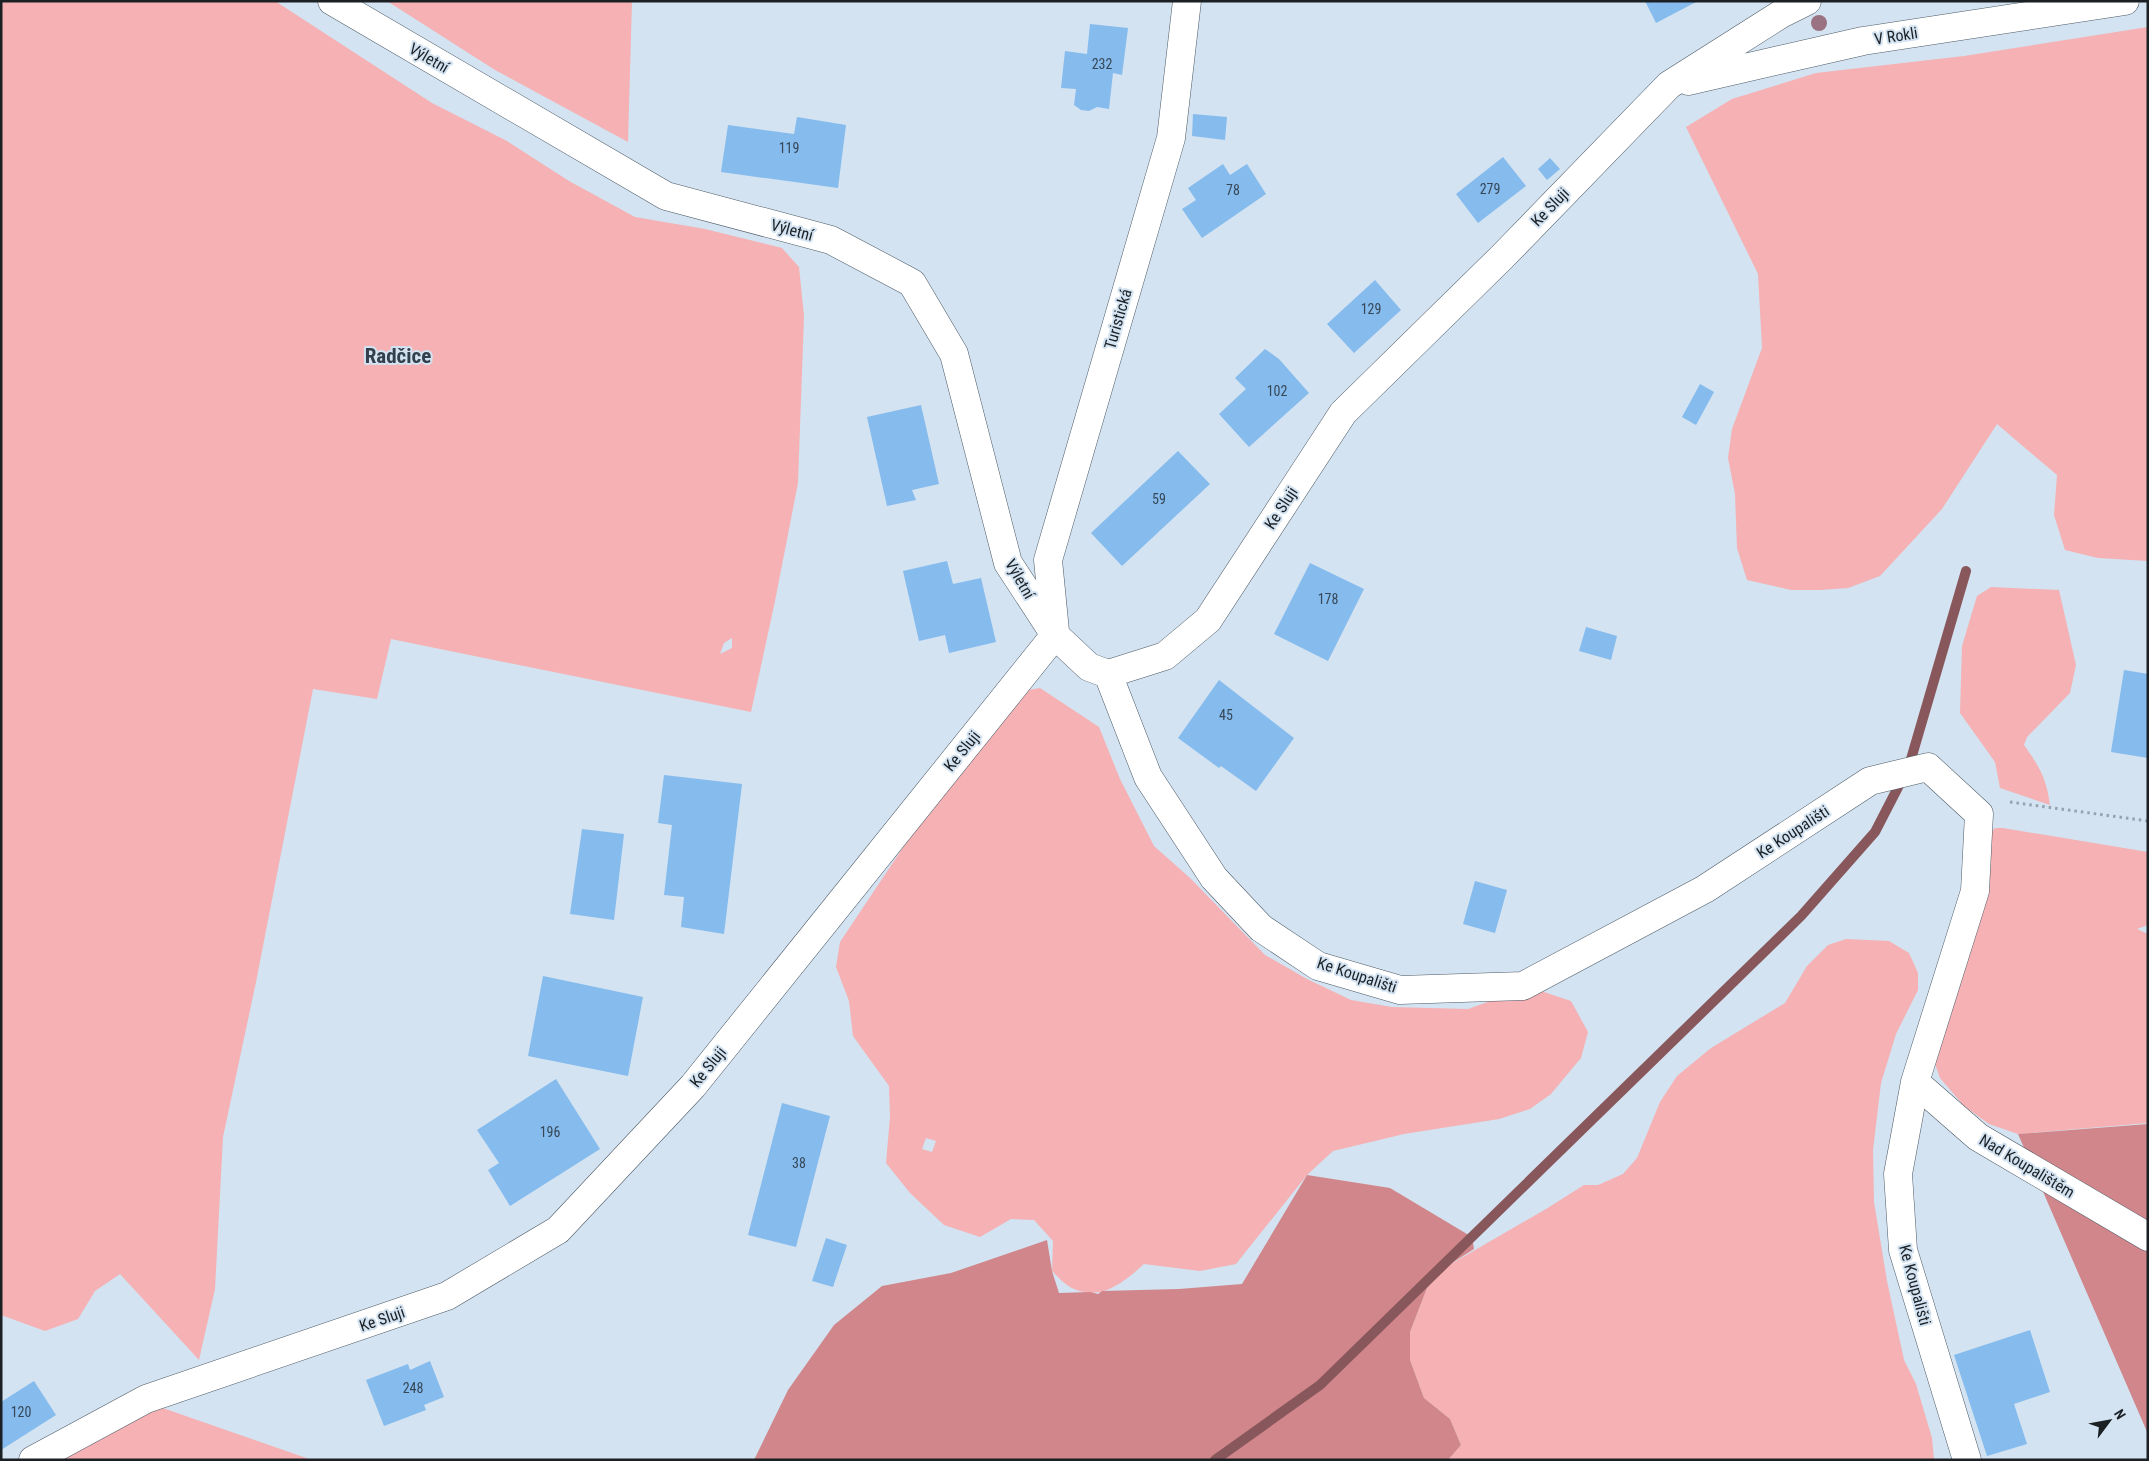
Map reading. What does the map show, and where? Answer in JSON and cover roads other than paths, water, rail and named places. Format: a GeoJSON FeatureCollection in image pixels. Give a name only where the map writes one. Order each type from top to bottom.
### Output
{"type":"FeatureCollection","features":[{"type":"Feature","properties":{"kind":"street","name":"Výletní"},"geometry":{"type":"LineString","coordinates":[[332,1],[666,196],[832,240],[912,283],[954,354],[1008,562],[1056,635]]}},
{"type":"Feature","properties":{"kind":"street","name":"Turistická"},"geometry":{"type":"LineString","coordinates":[[1056,635],[1048,560],[1171,138],[1187,1]]}},
{"type":"Feature","properties":{"kind":"street","name":"Ke Sluji"},"geometry":{"type":"LineString","coordinates":[[1108,674],[1164,656],[1208,620],[1343,413],[1502,257],[1669,85],[1781,14],[1807,1]]}},
{"type":"Feature","properties":{"kind":"street","name":"V Rokli"},"geometry":{"type":"LineString","coordinates":[[1669,85],[1864,41],[2125,1]]}},
{"type":"Feature","properties":{"kind":"street"},"geometry":{"type":"LineString","coordinates":[[1056,635],[1089,667],[1108,674]]}},
{"type":"Feature","properties":{"kind":"street","name":"Ke Sluji"},"geometry":{"type":"LineString","coordinates":[[33,1460],[146,1399],[447,1296],[558,1230],[693,1086],[1056,635]]}},
{"type":"Feature","properties":{"kind":"street","name":"Ke Koupališti"},"geometry":{"type":"LineString","coordinates":[[1108,674],[1148,777],[1214,878],[1261,928],[1318,966],[1400,990],[1523,986],[1706,889],[1870,781],[1928,767],[1979,814],[1975,891],[1915,1082],[1898,1174],[1903,1250],[1967,1460]]}},
{"type":"Feature","properties":{"kind":"street","name":"Nad Koupalištěm"},"geometry":{"type":"LineString","coordinates":[[1915,1082],[1978,1137],[2148,1237]]}},
{"type":"Feature","properties":{"kind":"waterway"},"geometry":{"type":"LineString","coordinates":[[1215,1460],[1320,1385],[1801,916],[1875,832],[1909,766],[1966,571]]}},
{"type":"Feature","properties":{"kind":"district","name":"Radčice"},"geometry":{"type":"Point","coordinates":[398,356]}}]}
